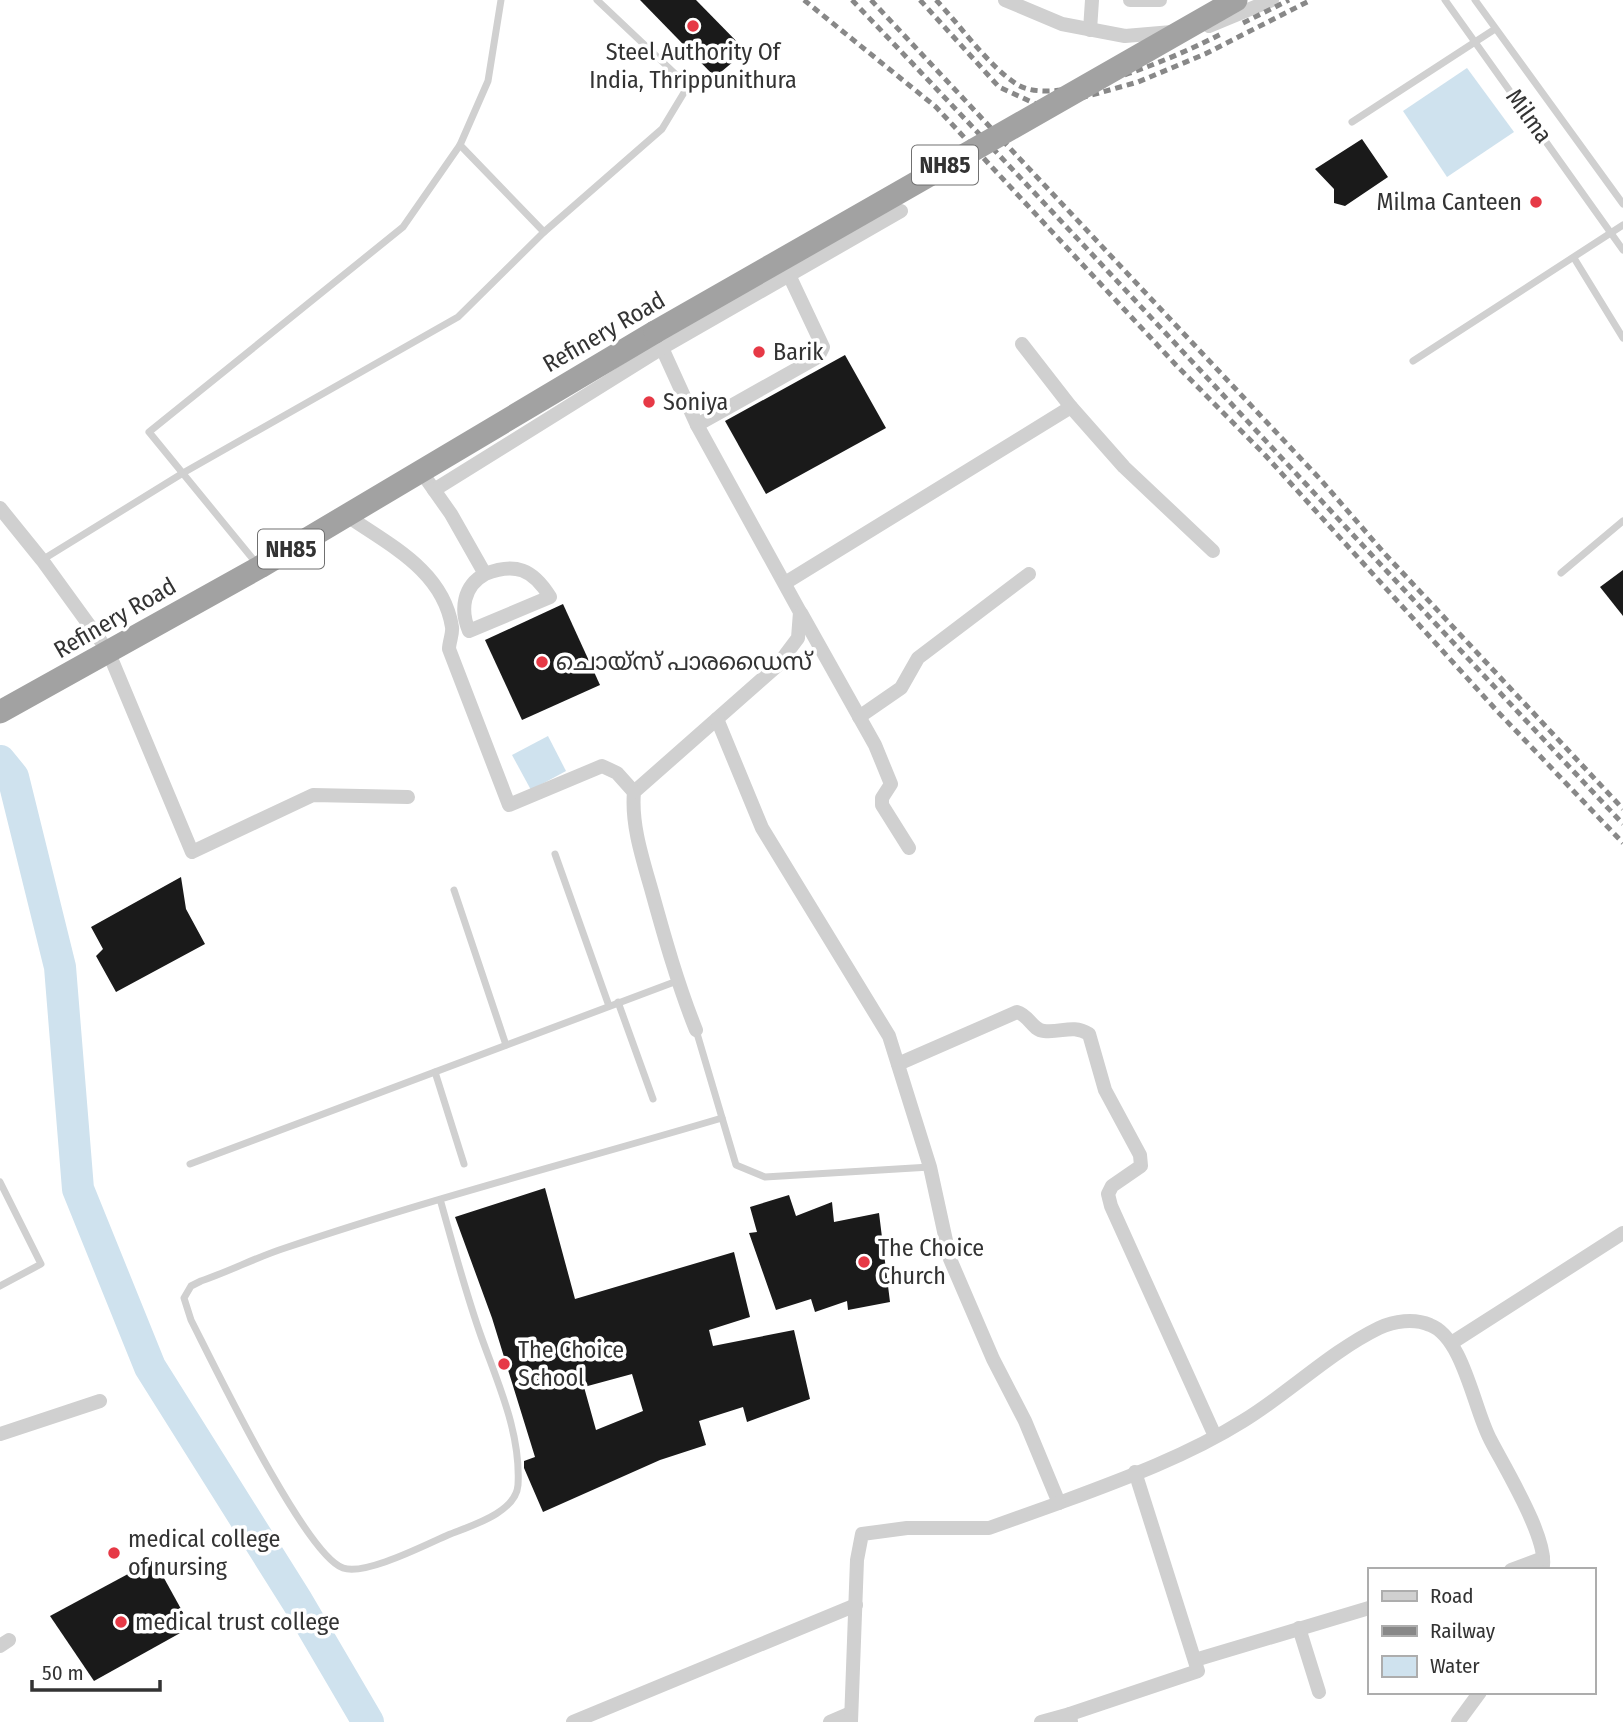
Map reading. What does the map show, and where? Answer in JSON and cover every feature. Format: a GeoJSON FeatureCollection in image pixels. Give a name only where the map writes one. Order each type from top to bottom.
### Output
{"type":"FeatureCollection","features":[{"type":"Feature","properties":{"kind":"highway","name":"Refinery Road"},"geometry":{"type":"LineString","coordinates":[[0,712],[260,567],[420,470],[1236,0]]}},
{"type":"Feature","properties":{"kind":"street"},"geometry":{"type":"LineString","coordinates":[[1005,0],[1062,24],[1125,36],[1201,29],[1272,0]]}},
{"type":"Feature","properties":{"kind":"street"},"geometry":{"type":"LineString","coordinates":[[1090,30],[1092,0]]}},
{"type":"Feature","properties":{"kind":"street"},"geometry":{"type":"LineString","coordinates":[[1130,0],[1160,0]]}},
{"type":"Feature","properties":{"kind":"street"},"geometry":{"type":"LineString","coordinates":[[434,490],[662,348],[901,211]]}},
{"type":"Feature","properties":{"kind":"street"},"geometry":{"type":"LineString","coordinates":[[697,425],[818,357],[823,347],[789,275]]}},
{"type":"Feature","properties":{"kind":"street"},"geometry":{"type":"LineString","coordinates":[[1022,344],[1071,407],[1124,467],[1213,551]]}},
{"type":"Feature","properties":{"kind":"street"},"geometry":{"type":"LineString","coordinates":[[662,348],[697,425],[859,718],[891,784],[882,798],[881,805],[909,848]]}},
{"type":"Feature","properties":{"kind":"street"},"geometry":{"type":"LineString","coordinates":[[785,583],[1071,407]]}},
{"type":"Feature","properties":{"kind":"street"},"geometry":{"type":"LineString","coordinates":[[420,470],[485,574]]}},
{"type":"Feature","properties":{"kind":"street"},"geometry":{"type":"LineString","coordinates":[[0,508],[42,560],[102,655],[192,852],[313,795],[408,797]]}},
{"type":"Feature","properties":{"kind":"street"},"geometry":{"type":"LineString","coordinates":[[346,516],[417,564],[440,592],[452,628],[449,649],[509,805],[602,766],[617,773],[634,792]]}},
{"type":"Feature","properties":{"kind":"street"},"geometry":{"type":"LineString","coordinates":[[517,567],[534,575],[550,597],[469,631],[465,621],[466,599],[470,586],[485,574],[517,567]]}},
{"type":"Feature","properties":{"kind":"street"},"geometry":{"type":"LineString","coordinates":[[859,718],[901,688],[918,659],[1029,574]]}},
{"type":"Feature","properties":{"kind":"street"},"geometry":{"type":"LineString","coordinates":[[696,1030],[677,981],[632,812],[634,792],[777,666],[798,638],[800,612]]}},
{"type":"Feature","properties":{"kind":"street"},"geometry":{"type":"LineString","coordinates":[[717,719],[762,828],[889,1037],[930,1167],[947,1248],[959,1281],[993,1359],[1025,1421],[1059,1503]]}},
{"type":"Feature","properties":{"kind":"street"},"geometry":{"type":"LineString","coordinates":[[898,1064],[1017,1012],[1025,1014],[1036,1028],[1043,1031],[1077,1027],[1089,1034],[1105,1090],[1140,1155],[1141,1166],[1112,1186],[1108,1194],[1111,1206],[1215,1436]]}},
{"type":"Feature","properties":{"kind":"street"},"geometry":{"type":"LineString","coordinates":[[1453,1342],[1623,1233]]}},
{"type":"Feature","properties":{"kind":"street"},"geometry":{"type":"LineString","coordinates":[[830,1722],[851,1718],[857,1560],[864,1532],[907,1528],[989,1528],[1059,1503],[1215,1436],[1272,1402],[1380,1328],[1404,1320],[1431,1325],[1453,1342],[1481,1422],[1540,1541],[1543,1564],[1522,1568]]}},
{"type":"Feature","properties":{"kind":"street"},"geometry":{"type":"LineString","coordinates":[[0,1434],[100,1401]]}},
{"type":"Feature","properties":{"kind":"street"},"geometry":{"type":"LineString","coordinates":[[1041,1722],[1071,1718],[1198,1671],[1135,1472]]}},
{"type":"Feature","properties":{"kind":"street"},"geometry":{"type":"LineString","coordinates":[[573,1722],[856,1605]]}},
{"type":"Feature","properties":{"kind":"street"},"geometry":{"type":"LineString","coordinates":[[1195,1660],[1368,1608]]}},
{"type":"Feature","properties":{"kind":"street"},"geometry":{"type":"LineString","coordinates":[[1299,1629],[1319,1692]]}},
{"type":"Feature","properties":{"kind":"street"},"geometry":{"type":"LineString","coordinates":[[1458,1722],[1479,1694]]}},
{"type":"Feature","properties":{"kind":"lane"},"geometry":{"type":"LineString","coordinates":[[260,567],[149,432],[403,227],[460,145],[488,80],[501,0]]}},
{"type":"Feature","properties":{"kind":"lane"},"geometry":{"type":"LineString","coordinates":[[42,560],[183,473],[458,317],[544,232],[662,129],[688,86],[597,0]]}},
{"type":"Feature","properties":{"kind":"lane","name":"Milma"},"geometry":{"type":"LineString","coordinates":[[1445,0],[1623,250]]}},
{"type":"Feature","properties":{"kind":"lane","name":"Milma"},"geometry":{"type":"LineString","coordinates":[[1475,0],[1623,204]]}},
{"type":"Feature","properties":{"kind":"lane"},"geometry":{"type":"LineString","coordinates":[[1352,122],[1495,29]]}},
{"type":"Feature","properties":{"kind":"lane"},"geometry":{"type":"LineString","coordinates":[[460,145],[544,232]]}},
{"type":"Feature","properties":{"kind":"lane"},"geometry":{"type":"LineString","coordinates":[[1413,361],[1623,225]]}},
{"type":"Feature","properties":{"kind":"lane"},"geometry":{"type":"LineString","coordinates":[[1574,258],[1623,338]]}},
{"type":"Feature","properties":{"kind":"lane"},"geometry":{"type":"LineString","coordinates":[[1561,573],[1623,522]]}},
{"type":"Feature","properties":{"kind":"lane"},"geometry":{"type":"LineString","coordinates":[[555,854],[609,1006]]}},
{"type":"Feature","properties":{"kind":"lane"},"geometry":{"type":"LineString","coordinates":[[454,890],[506,1045]]}},
{"type":"Feature","properties":{"kind":"lane"},"geometry":{"type":"LineString","coordinates":[[190,1164],[677,981]]}},
{"type":"Feature","properties":{"kind":"lane"},"geometry":{"type":"LineString","coordinates":[[618,1002],[653,1098]]}},
{"type":"Feature","properties":{"kind":"lane"},"geometry":{"type":"LineString","coordinates":[[696,1030],[736,1165],[765,1177],[930,1167]]}},
{"type":"Feature","properties":{"kind":"lane"},"geometry":{"type":"LineString","coordinates":[[435,1072],[464,1164]]}},
{"type":"Feature","properties":{"kind":"lane"},"geometry":{"type":"LineString","coordinates":[[439,1199],[470,1303],[512,1426],[517,1451],[518,1489],[512,1502],[480,1522],[375,1564],[355,1570],[341,1568],[317,1543],[261,1456],[191,1320],[184,1298],[198,1282],[282,1249],[439,1199],[722,1118]]}},
{"type":"Feature","properties":{"kind":"lane"},"geometry":{"type":"LineString","coordinates":[[0,1182],[41,1264],[0,1286]]}},
{"type":"Feature","properties":{"kind":"water"},"geometry":{"type":"Polygon","coordinates":[[[1467,68],[1514,132],[1447,177],[1403,111],[1467,68]]]}},
{"type":"Feature","properties":{"kind":"water"},"geometry":{"type":"Polygon","coordinates":[[[548,736],[566,771],[531,790],[512,755],[548,736]]]}},
{"type":"Feature","properties":{"kind":"building","name":"Steel Authority Of India, Thrippunithura"},"geometry":{"type":"Polygon","coordinates":[[[640,0],[696,0],[746,51],[715,77],[640,0]]]}},
{"type":"Feature","properties":{"kind":"building"},"geometry":{"type":"Polygon","coordinates":[[[1362,139],[1388,177],[1345,206],[1334,203],[1334,189],[1315,169],[1362,139]]]}},
{"type":"Feature","properties":{"kind":"building"},"geometry":{"type":"Polygon","coordinates":[[[845,355],[886,428],[766,494],[725,421],[845,355]]]}},
{"type":"Feature","properties":{"kind":"building"},"geometry":{"type":"Polygon","coordinates":[[[1623,570],[1623,616],[1600,587],[1623,570]]]}},
{"type":"Feature","properties":{"kind":"building","name":"ചൊയ്സ് പാരഡൈസ്"},"geometry":{"type":"Polygon","coordinates":[[[563,604],[600,685],[522,720],[485,640],[563,604]]]}},
{"type":"Feature","properties":{"kind":"building"},"geometry":{"type":"Polygon","coordinates":[[[181,877],[186,909],[205,944],[116,992],[96,956],[103,949],[91,927],[181,877]]]}},
{"type":"Feature","properties":{"kind":"building"},"geometry":{"type":"Polygon","coordinates":[[[545,1188],[575,1299],[734,1252],[750,1317],[709,1330],[713,1346],[794,1330],[810,1399],[747,1422],[743,1407],[699,1421],[706,1445],[660,1460],[543,1512],[524,1468],[524,1461],[535,1457],[492,1318],[455,1217],[545,1188]],[[632,1374],[584,1387],[596,1430],[643,1411],[632,1374]]]}},
{"type":"Feature","properties":{"kind":"building"},"geometry":{"type":"Polygon","coordinates":[[[789,1195],[796,1216],[832,1202],[834,1222],[879,1213],[890,1302],[848,1310],[847,1301],[815,1312],[811,1299],[776,1310],[749,1233],[757,1232],[750,1207],[789,1195]]]}},
{"type":"Feature","properties":{"kind":"building","name":"medical trust college"},"geometry":{"type":"Polygon","coordinates":[[[154,1560],[191,1627],[94,1681],[50,1616],[154,1560]]]}},
{"type":"Feature","properties":{"kind":"waterway"},"geometry":{"type":"LineString","coordinates":[[0,761],[13,777],[60,967],[78,1189],[150,1367],[297,1601],[368,1722]]}},
{"type":"Feature","properties":{"kind":"railway"},"geometry":{"type":"LineString","coordinates":[[804,0],[936,107],[1176,365],[1265,455],[1498,712],[1623,843]]}},
{"type":"Feature","properties":{"kind":"railway"},"geometry":{"type":"LineString","coordinates":[[852,0],[1623,824]]}},
{"type":"Feature","properties":{"kind":"railway"},"geometry":{"type":"LineString","coordinates":[[871,0],[1320,479],[1385,554],[1623,809]]}},
{"type":"Feature","properties":{"kind":"railway"},"geometry":{"type":"LineString","coordinates":[[920,0],[999,87],[1038,105],[1056,105],[1138,82],[1205,54],[1311,0]]}},
{"type":"Feature","properties":{"kind":"railway"},"geometry":{"type":"LineString","coordinates":[[936,0],[996,68],[1018,85],[1037,91],[1090,85],[1120,76],[1150,66],[1221,34]]}},
{"type":"Feature","properties":{"kind":"railway"},"geometry":{"type":"LineString","coordinates":[[1243,23],[1289,0]]}},
{"type":"Feature","properties":{"kind":"place","name":"Steel Authority Of India, Thrippunithura"},"geometry":{"type":"Point","coordinates":[693,26]}},
{"type":"Feature","properties":{"kind":"place","name":"Milma Canteen"},"geometry":{"type":"Point","coordinates":[1536,202]}},
{"type":"Feature","properties":{"kind":"place","name":"Barik"},"geometry":{"type":"Point","coordinates":[759,352]}},
{"type":"Feature","properties":{"kind":"place","name":"Soniya"},"geometry":{"type":"Point","coordinates":[649,402]}},
{"type":"Feature","properties":{"kind":"place","name":"ചൊയ്സ് പാരഡൈസ്"},"geometry":{"type":"Point","coordinates":[542,662]}},
{"type":"Feature","properties":{"kind":"place","name":"The Choice Church"},"geometry":{"type":"Point","coordinates":[864,1262]}},
{"type":"Feature","properties":{"kind":"place","name":"The Choice School"},"geometry":{"type":"Point","coordinates":[504,1364]}},
{"type":"Feature","properties":{"kind":"place","name":"medical college of nursing"},"geometry":{"type":"Point","coordinates":[114,1553]}},
{"type":"Feature","properties":{"kind":"place","name":"medical trust college"},"geometry":{"type":"Point","coordinates":[121,1622]}}]}
